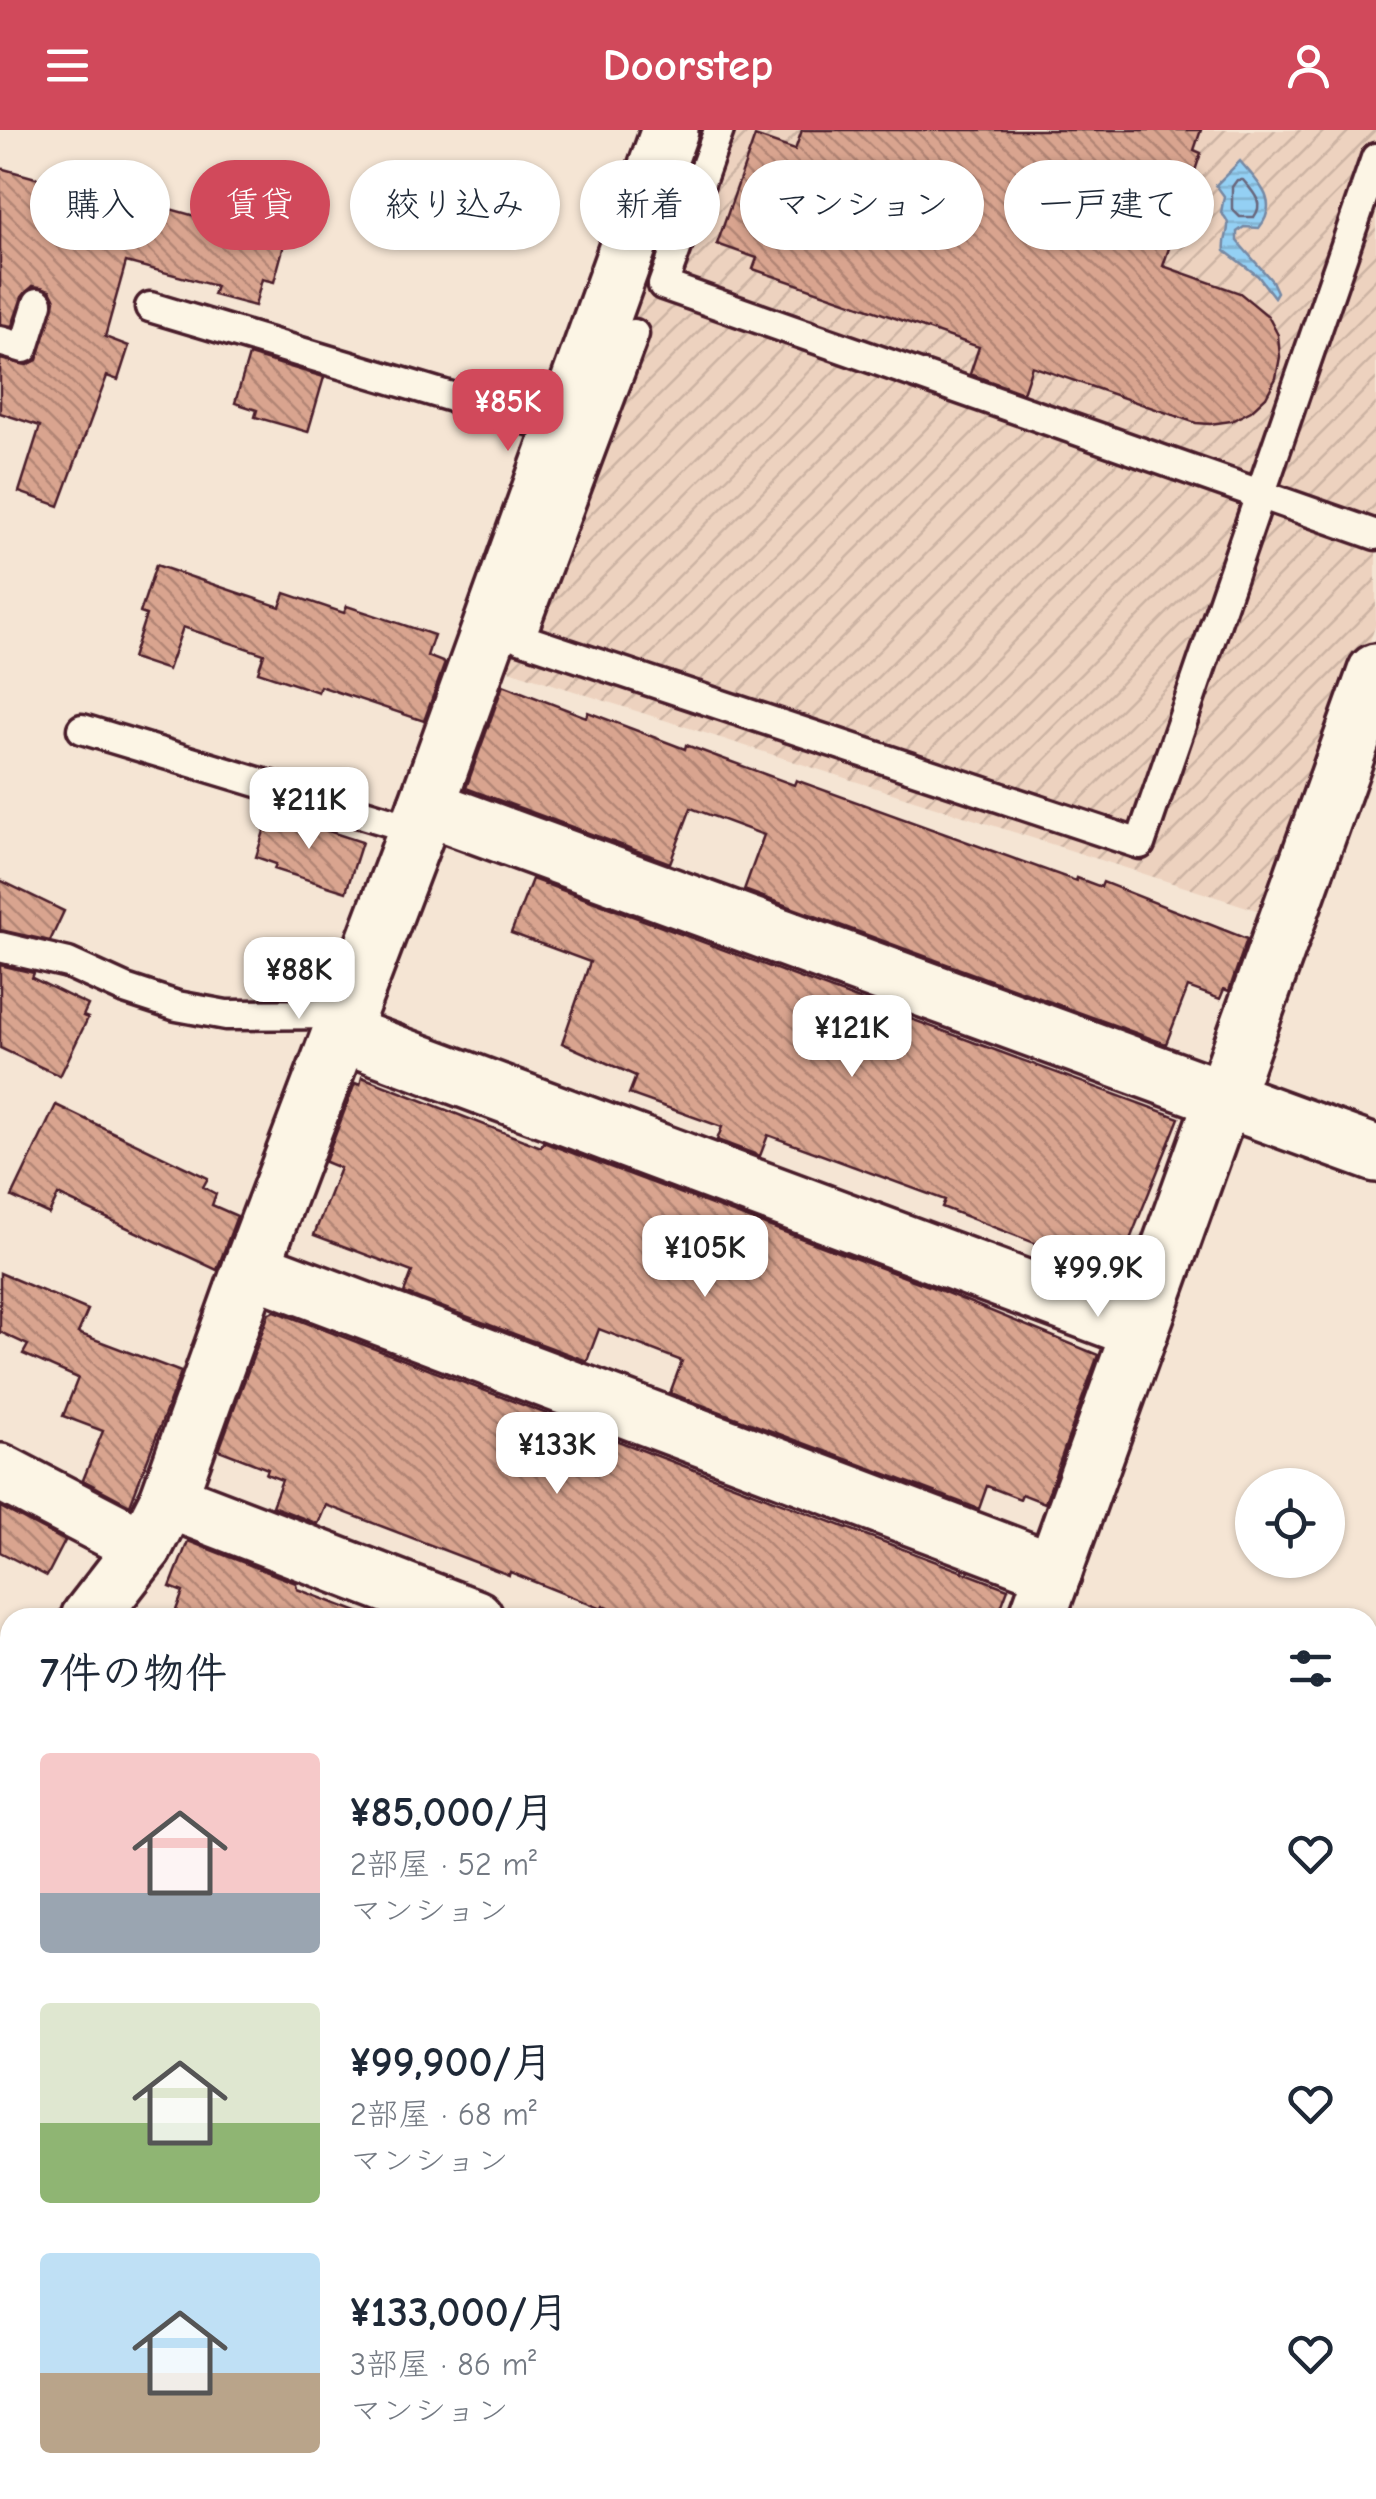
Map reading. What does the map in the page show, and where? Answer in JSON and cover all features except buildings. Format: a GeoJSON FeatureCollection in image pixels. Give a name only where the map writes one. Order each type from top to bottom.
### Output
{"type":"FeatureCollection","features":[{"type":"Feature","properties":{"kind":"street"},"geometry":{"type":"LineString","coordinates":[[96,1608],[156,1524],[422,818],[670,130]]}},
{"type":"Feature","properties":{"kind":"street"},"geometry":{"type":"LineString","coordinates":[[251,1268],[1045,1594],[1376,672]]}},
{"type":"Feature","properties":{"kind":"street"},"geometry":{"type":"LineString","coordinates":[[422,818],[1376,1154]]}},
{"type":"Feature","properties":{"kind":"street"},"geometry":{"type":"LineString","coordinates":[[344,1023],[1140,1331]]}},
{"type":"Feature","properties":{"kind":"street"},"geometry":{"type":"LineString","coordinates":[[0,1472],[156,1524],[441,1608]]}},
{"type":"Feature","properties":{"kind":"lane"},"geometry":{"type":"LineString","coordinates":[[719,130],[663,285],[1376,535]]}},
{"type":"Feature","properties":{"kind":"lane"},"geometry":{"type":"LineString","coordinates":[[634,334],[520,638],[1140,844],[1376,158]]}},
{"type":"Feature","properties":{"kind":"lane"},"geometry":{"type":"LineString","coordinates":[[0,340],[24,348],[38,304]]}},
{"type":"Feature","properties":{"kind":"lane"},"geometry":{"type":"LineString","coordinates":[[150,308],[562,430]]}},
{"type":"Feature","properties":{"kind":"lane"},"geometry":{"type":"LineString","coordinates":[[82,729],[422,818]]}},
{"type":"Feature","properties":{"kind":"lane"},"geometry":{"type":"LineString","coordinates":[[0,947],[68,963],[125,989],[178,1006],[226,1015],[344,1023]]}},
{"type":"Feature","properties":{"kind":"shaded area"},"geometry":{"type":"Polygon","coordinates":[[[689,130],[1376,130],[1376,624],[1272,915],[493,665],[645,250],[720,250],[720,160],[678,160],[689,130]]]}},
{"type":"Feature","properties":{"kind":"water"},"geometry":{"type":"Polygon","coordinates":[[[1240,161],[1260,185],[1268,209],[1259,228],[1244,227],[1237,232],[1237,241],[1272,281],[1277,292],[1274,297],[1258,276],[1225,251],[1228,222],[1221,213],[1224,196],[1216,185],[1240,161]]]}}]}
